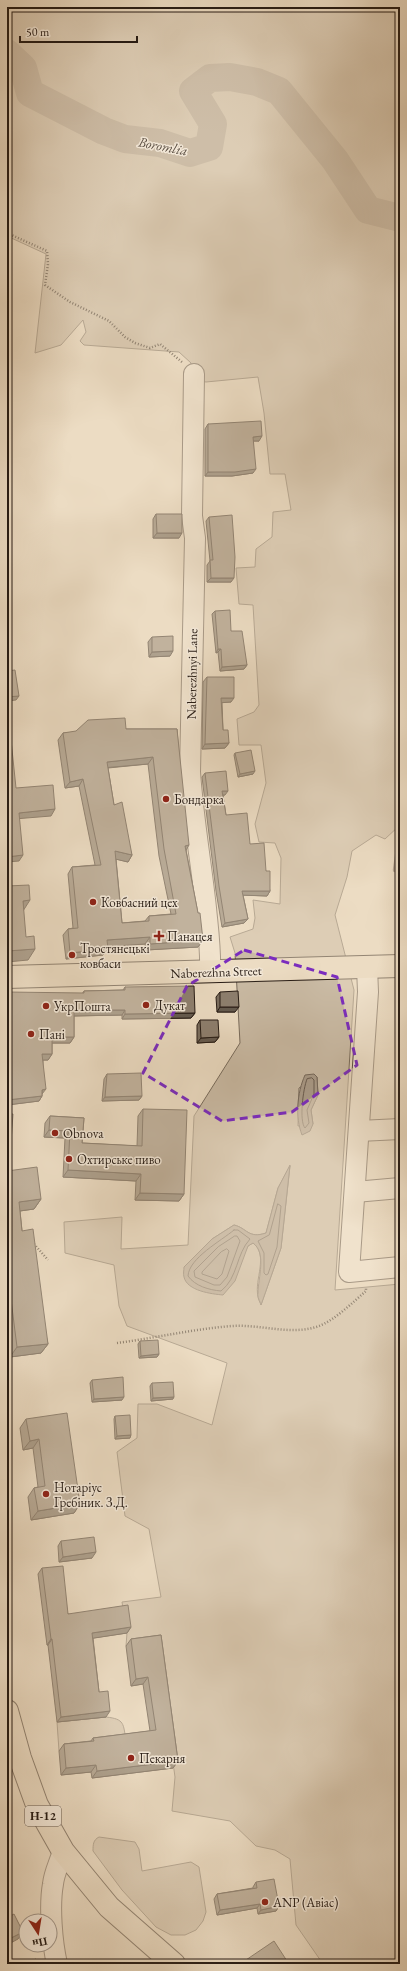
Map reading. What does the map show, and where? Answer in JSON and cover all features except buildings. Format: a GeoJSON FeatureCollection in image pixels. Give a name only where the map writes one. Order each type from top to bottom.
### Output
{"type":"FeatureCollection","features":[{"type":"Feature","properties":{"kind":"main road","name":"Naberezhna Street"},"geometry":{"type":"LineString","coordinates":[[7,977],[400,966]]}},
{"type":"Feature","properties":{"kind":"main road","name":"Н-12"},"geometry":{"type":"LineString","coordinates":[[7,1711],[20,1758],[37,1805],[63,1851],[110,1907],[174,1964]]}},
{"type":"Feature","properties":{"kind":"street","name":"Naberezhnyi Lane"},"geometry":{"type":"LineString","coordinates":[[194,374],[192,516],[195,538],[190,772],[192,808],[200,858],[211,955],[210,972]]}},
{"type":"Feature","properties":{"kind":"street"},"geometry":{"type":"LineString","coordinates":[[367,967],[368,992],[350,1272],[400,1267]]}},
{"type":"Feature","properties":{"kind":"street"},"geometry":{"type":"LineString","coordinates":[[359,1131],[400,1129]]}},
{"type":"Feature","properties":{"kind":"street"},"geometry":{"type":"LineString","coordinates":[[355,1192],[400,1188]]}},
{"type":"Feature","properties":{"kind":"street"},"geometry":{"type":"LineString","coordinates":[[57,1964],[54,1953],[52,1908],[53,1884],[63,1851]]}},
{"type":"Feature","properties":{"kind":"path"},"geometry":{"type":"LineString","coordinates":[[7,233],[47,251],[48,260],[45,285],[54,293],[109,321],[125,337],[135,342],[150,348],[160,344],[191,368],[194,374]]}},
{"type":"Feature","properties":{"kind":"path"},"geometry":{"type":"LineString","coordinates":[[32,1242],[48,1260]]}},
{"type":"Feature","properties":{"kind":"path"},"geometry":{"type":"LineString","coordinates":[[117,1343],[232,1326],[294,1330],[320,1326],[366,1292],[365,1271]]}},
{"type":"Feature","properties":{"kind":"highlighted area"},"geometry":{"type":"Polygon","coordinates":[[[244,950],[337,977],[357,1065],[292,1112],[222,1121],[143,1073],[187,986],[244,950]]]}},
{"type":"Feature","properties":{"kind":"shaded area"},"geometry":{"type":"Polygon","coordinates":[[[7,7],[400,7],[400,825],[385,839],[376,835],[352,851],[347,877],[335,915],[354,990],[335,1290],[400,1284],[400,1964],[323,1964],[296,1925],[290,1859],[275,1850],[256,1846],[230,1821],[172,1811],[175,1777],[156,1642],[126,1646],[127,1633],[122,1602],[161,1597],[149,1529],[125,1516],[117,1452],[137,1438],[138,1404],[157,1404],[212,1425],[227,1363],[127,1326],[119,1306],[114,1265],[65,1253],[64,1222],[122,1217],[121,1249],[188,1245],[194,1116],[240,1043],[235,953],[230,937],[253,929],[255,918],[253,900],[280,904],[281,858],[275,843],[259,842],[255,824],[266,783],[261,745],[239,745],[237,719],[254,712],[259,705],[253,605],[239,604],[236,568],[255,567],[256,549],[272,537],[273,512],[291,510],[285,474],[270,474],[264,413],[258,377],[206,382],[189,379],[191,363],[179,352],[84,345],[80,341],[86,332],[83,320],[61,345],[35,353],[46,254],[7,236],[7,7]],[[317,1077],[299,1088],[298,1126],[313,1124],[311,1110],[318,1095],[317,1077]],[[290,1166],[278,1188],[266,1233],[260,1235],[251,1234],[234,1225],[212,1239],[184,1267],[243,1256],[248,1246],[253,1243],[258,1248],[261,1261],[257,1290],[261,1305],[281,1248],[290,1166]]]}},
{"type":"Feature","properties":{"kind":"shaded area"},"geometry":{"type":"Polygon","coordinates":[[[106,1717],[117,1719],[122,1723],[126,1740],[59,1751],[57,1722],[106,1717]]]}},
{"type":"Feature","properties":{"kind":"shaded area"},"geometry":{"type":"Polygon","coordinates":[[[99,1837],[135,1842],[139,1849],[142,1871],[191,1862],[199,1867],[206,1912],[203,1921],[196,1930],[185,1935],[171,1935],[156,1927],[122,1890],[93,1851],[94,1841],[99,1837]]]}},
{"type":"Feature","properties":{"kind":"water"},"geometry":{"type":"Polygon","coordinates":[[[314,1074],[317,1077],[318,1095],[311,1110],[313,1124],[310,1131],[302,1135],[298,1121],[300,1089],[305,1075],[314,1074]]]}},
{"type":"Feature","properties":{"kind":"water"},"geometry":{"type":"Polygon","coordinates":[[[290,1165],[281,1248],[261,1305],[258,1294],[261,1259],[257,1247],[253,1243],[248,1246],[235,1281],[223,1295],[200,1291],[190,1286],[184,1277],[184,1267],[212,1239],[234,1225],[255,1235],[266,1233],[278,1188],[290,1165]]]}},
{"type":"Feature","properties":{"kind":"waterway","name":"Boromlia"},"geometry":{"type":"LineString","coordinates":[[7,53],[23,68],[30,93],[104,131],[125,139],[160,143],[190,153],[209,147],[213,124],[193,91],[210,78],[230,77],[257,82],[279,91],[335,160],[368,210],[400,218]]}},
{"type":"Feature","properties":{"kind":"waterway"},"geometry":{"type":"LineString","coordinates":[[395,870],[400,834]]}},
{"type":"Feature","properties":{"kind":"place","name":"Бондарка"},"geometry":{"type":"Point","coordinates":[166,799]}},
{"type":"Feature","properties":{"kind":"place","name":"Ковбасний цех"},"geometry":{"type":"Point","coordinates":[93,902]}},
{"type":"Feature","properties":{"kind":"place","name":"Панацея"},"geometry":{"type":"Point","coordinates":[159,936]}},
{"type":"Feature","properties":{"kind":"place","name":"Тростянецькі ковбаси"},"geometry":{"type":"Point","coordinates":[72,955]}},
{"type":"Feature","properties":{"kind":"place","name":"Дукат"},"geometry":{"type":"Point","coordinates":[146,1005]}},
{"type":"Feature","properties":{"kind":"place","name":"УкрПошта"},"geometry":{"type":"Point","coordinates":[46,1006]}},
{"type":"Feature","properties":{"kind":"place","name":"Пані"},"geometry":{"type":"Point","coordinates":[31,1034]}},
{"type":"Feature","properties":{"kind":"place","name":"Obnova"},"geometry":{"type":"Point","coordinates":[55,1133]}},
{"type":"Feature","properties":{"kind":"place","name":"Охтирське пиво"},"geometry":{"type":"Point","coordinates":[69,1159]}},
{"type":"Feature","properties":{"kind":"place","name":"Нотаріус Гребіник. З.Д."},"geometry":{"type":"Point","coordinates":[46,1494]}},
{"type":"Feature","properties":{"kind":"place","name":"Пекарня"},"geometry":{"type":"Point","coordinates":[131,1758]}},
{"type":"Feature","properties":{"kind":"place","name":"ANP (Авіас)"},"geometry":{"type":"Point","coordinates":[265,1902]}}]}
